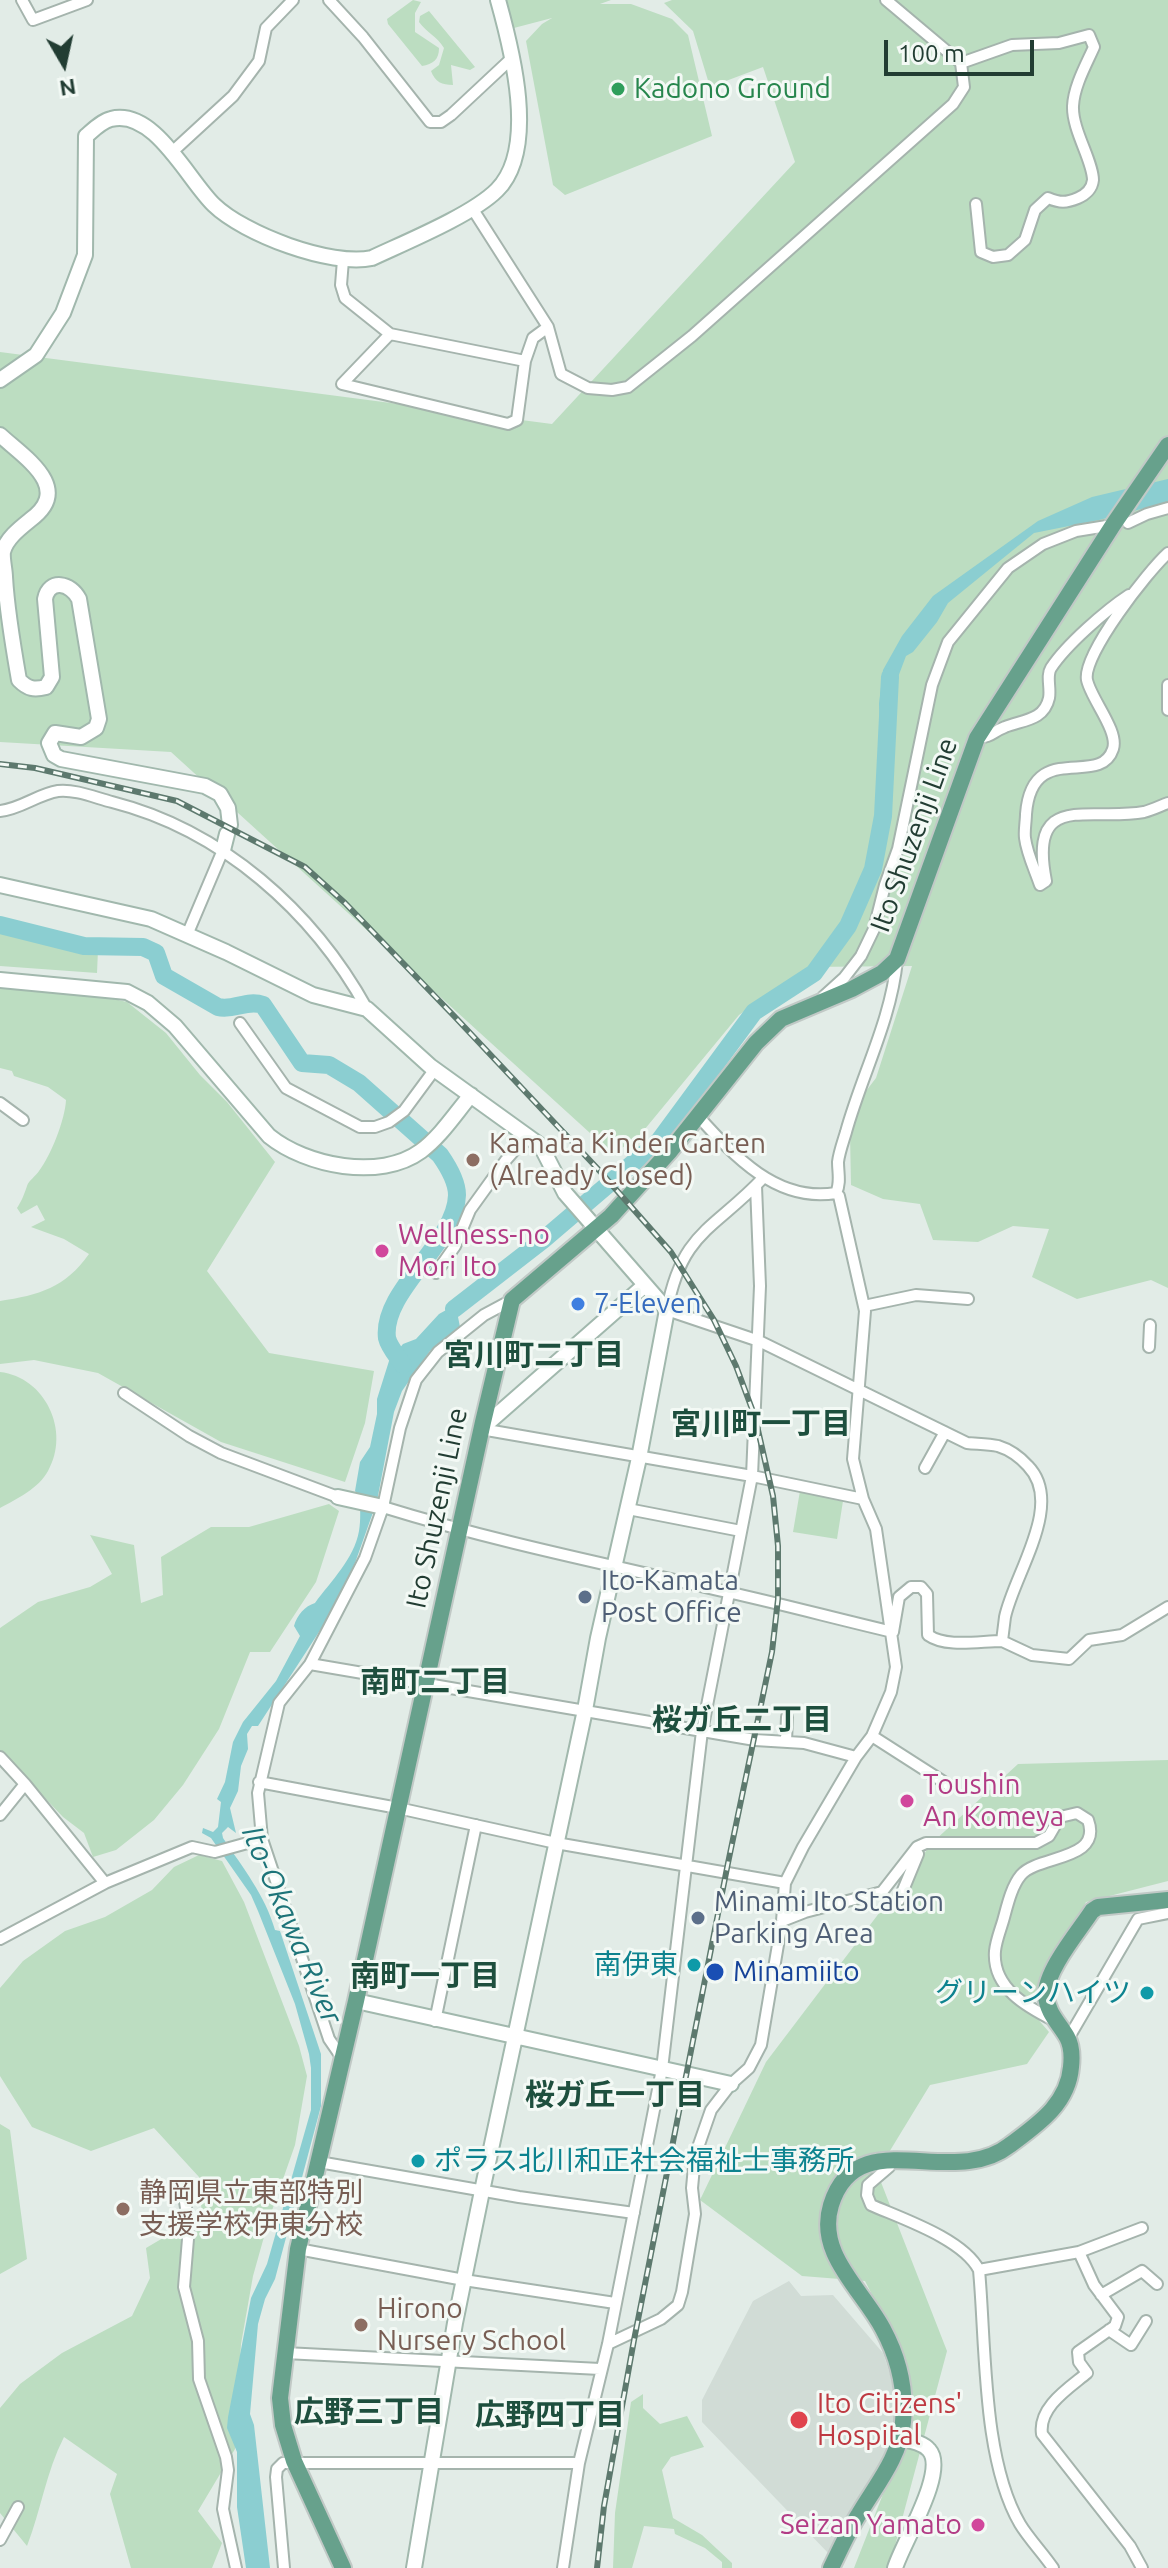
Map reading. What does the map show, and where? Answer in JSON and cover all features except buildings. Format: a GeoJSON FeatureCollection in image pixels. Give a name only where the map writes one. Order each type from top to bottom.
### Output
{"type":"FeatureCollection","features":[{"type":"Feature","properties":{"kind":"main road","name":"Ito Shuzenji Line"},"geometry":{"type":"LineString","coordinates":[[343,2568],[294,2461],[283,2425],[280,2398],[298,2249],[512,1300],[670,1151],[756,1043],[781,1019],[882,973],[897,959],[977,738],[1168,445]]}},
{"type":"Feature","properties":{"kind":"main road"},"geometry":{"type":"LineString","coordinates":[[831,2568],[900,2439],[903,2404],[898,2364],[871,2309],[835,2259],[828,2225],[831,2203],[847,2176],[862,2165],[891,2159],[964,2164],[991,2158],[1055,2108],[1062,2099],[1071,2071],[1068,2039],[1047,2004],[1047,1983],[1092,1911],[1108,1905],[1168,1900]]}},
{"type":"Feature","properties":{"kind":"street"},"geometry":{"type":"LineString","coordinates":[[22,0],[33,20],[87,0]]}},
{"type":"Feature","properties":{"kind":"street"},"geometry":{"type":"LineString","coordinates":[[171,153],[233,96],[259,61],[266,28],[293,0]]}},
{"type":"Feature","properties":{"kind":"street"},"geometry":{"type":"LineString","coordinates":[[329,0],[363,37],[430,122],[441,122],[451,115],[512,58]]}},
{"type":"Feature","properties":{"kind":"street"},"geometry":{"type":"LineString","coordinates":[[0,380],[36,355],[63,313],[85,255],[86,136],[107,119],[121,117],[146,126],[214,204],[237,222],[289,244],[343,260],[372,258],[472,208],[497,190],[512,169],[518,126],[512,58],[498,0]]}},
{"type":"Feature","properties":{"kind":"street"},"geometry":{"type":"LineString","coordinates":[[472,208],[548,327],[561,374],[588,388],[612,390],[628,387],[692,336],[953,104],[964,87],[961,63],[886,0]]}},
{"type":"Feature","properties":{"kind":"street"},"geometry":{"type":"LineString","coordinates":[[961,63],[1012,45],[1059,43],[1089,35],[1094,47],[1081,74],[1073,106],[1078,134],[1093,179],[1085,196],[1062,203],[1048,198],[1035,210],[1025,240],[1008,255],[993,257],[981,252],[976,204]]}},
{"type":"Feature","properties":{"kind":"street"},"geometry":{"type":"LineString","coordinates":[[343,260],[341,285],[345,298],[390,334],[525,361]]}},
{"type":"Feature","properties":{"kind":"street"},"geometry":{"type":"LineString","coordinates":[[390,334],[342,384],[508,424],[517,420],[525,361],[533,338],[548,327]]}},
{"type":"Feature","properties":{"kind":"street"},"geometry":{"type":"LineString","coordinates":[[0,435],[40,472],[47,481],[48,492],[44,505],[20,527],[3,553],[7,606],[19,680],[27,688],[37,690],[46,687],[52,677],[45,599],[47,590],[53,586],[67,585],[79,599],[98,708],[96,728],[81,737],[55,733],[49,743],[54,755],[106,769],[205,786],[220,794],[228,808],[228,829],[223,850],[187,935]]}},
{"type":"Feature","properties":{"kind":"street"},"geometry":{"type":"LineString","coordinates":[[815,1004],[844,978],[861,956],[874,929],[898,849],[932,685],[948,642],[1008,568],[1043,544],[1076,531],[1168,508]]}},
{"type":"Feature","properties":{"kind":"street"},"geometry":{"type":"LineString","coordinates":[[1168,553],[1153,567],[1113,622],[1087,666],[1087,680],[1112,735],[1113,749],[1092,767],[1061,767],[1040,776],[1031,788],[1025,838],[1040,885],[1046,881],[1040,854],[1042,840],[1051,823],[1066,815],[1144,812],[1168,803]]}},
{"type":"Feature","properties":{"kind":"street"},"geometry":{"type":"LineString","coordinates":[[977,738],[990,738],[1002,728],[1033,719],[1043,712],[1049,699],[1049,671],[1065,650],[1127,595],[1136,592]]}},
{"type":"Feature","properties":{"kind":"street"},"geometry":{"type":"LineString","coordinates":[[1168,685],[1168,710]]}},
{"type":"Feature","properties":{"kind":"street"},"geometry":{"type":"LineString","coordinates":[[0,811],[16,808],[57,791],[72,792],[150,813],[204,837],[297,912],[350,978],[367,1009],[435,1069],[541,1146],[565,1193],[667,1310],[759,1341],[967,1443],[997,1446],[1018,1455],[1034,1472],[1043,1495],[1041,1512],[1005,1615],[1002,1641]]}},
{"type":"Feature","properties":{"kind":"street"},"geometry":{"type":"LineString","coordinates":[[0,885],[151,919],[313,995],[367,1009]]}},
{"type":"Feature","properties":{"kind":"street"},"geometry":{"type":"LineString","coordinates":[[836,1193],[839,1186],[838,1160],[885,1019],[897,959]]}},
{"type":"Feature","properties":{"kind":"street"},"geometry":{"type":"LineString","coordinates":[[0,980],[127,992],[148,1003],[175,1026],[269,1136],[282,1146],[330,1162],[373,1167],[409,1159],[432,1142],[471,1095]]}},
{"type":"Feature","properties":{"kind":"street"},"geometry":{"type":"LineString","coordinates":[[240,1023],[286,1088],[360,1127],[375,1127],[389,1122],[404,1111],[435,1069]]}},
{"type":"Feature","properties":{"kind":"street"},"geometry":{"type":"LineString","coordinates":[[0,1103],[23,1120]]}},
{"type":"Feature","properties":{"kind":"street"},"geometry":{"type":"LineString","coordinates":[[698,1116],[760,1182],[810,1194],[836,1193]]}},
{"type":"Feature","properties":{"kind":"street"},"geometry":{"type":"LineString","coordinates":[[436,1273],[455,1246],[470,1210],[528,1135]]}},
{"type":"Feature","properties":{"kind":"street"},"geometry":{"type":"LineString","coordinates":[[414,2568],[464,2280],[598,1638],[639,1458],[673,1281],[682,1258],[715,1219],[760,1182]]}},
{"type":"Feature","properties":{"kind":"street"},"geometry":{"type":"LineString","coordinates":[[563,2568],[579,2463],[608,2344],[662,2069],[702,1731],[752,1476],[759,1341],[760,1182]]}},
{"type":"Feature","properties":{"kind":"street"},"geometry":{"type":"LineString","coordinates":[[608,2344],[661,2319],[678,2305],[695,2214],[692,2188],[695,2156],[711,2110],[731,2084],[749,2068],[761,2045],[782,1921],[785,1883],[856,1757],[872,1736],[891,1692],[896,1667],[876,1529],[863,1499],[853,1459],[864,1306],[836,1193]]}},
{"type":"Feature","properties":{"kind":"street"},"geometry":{"type":"LineString","coordinates":[[481,1429],[645,1285]]}},
{"type":"Feature","properties":{"kind":"street"},"geometry":{"type":"LineString","coordinates":[[864,1306],[916,1295],[968,1299]]}},
{"type":"Feature","properties":{"kind":"street"},"geometry":{"type":"LineString","coordinates":[[343,2059],[329,2039],[256,1840],[259,1782],[279,1703],[310,1664],[365,1558],[383,1507],[400,1428],[416,1380],[424,1367],[450,1343],[484,1315],[512,1300]]}},
{"type":"Feature","properties":{"kind":"street"},"geometry":{"type":"LineString","coordinates":[[1149,1347],[1150,1325]]}},
{"type":"Feature","properties":{"kind":"street"},"geometry":{"type":"LineString","coordinates":[[124,1393],[221,1453],[338,1497],[383,1507],[460,1531],[893,1632]]}},
{"type":"Feature","properties":{"kind":"street"},"geometry":{"type":"LineString","coordinates":[[481,1429],[752,1476],[863,1499]]}},
{"type":"Feature","properties":{"kind":"street"},"geometry":{"type":"LineString","coordinates":[[925,1468],[945,1432]]}},
{"type":"Feature","properties":{"kind":"street"},"geometry":{"type":"LineString","coordinates":[[628,1509],[741,1531]]}},
{"type":"Feature","properties":{"kind":"street"},"geometry":{"type":"LineString","coordinates":[[893,1632],[899,1597],[911,1587],[921,1587],[927,1594],[928,1635],[933,1639],[943,1642],[1002,1641],[1032,1655],[1069,1659],[1089,1640],[1122,1635],[1168,1607]]}},
{"type":"Feature","properties":{"kind":"street"},"geometry":{"type":"LineString","coordinates":[[310,1664],[755,1740],[804,1743],[856,1757]]}},
{"type":"Feature","properties":{"kind":"street"},"geometry":{"type":"LineString","coordinates":[[786,1742],[787,1717]]}},
{"type":"Feature","properties":{"kind":"street"},"geometry":{"type":"LineString","coordinates":[[872,1736],[950,1786]]}},
{"type":"Feature","properties":{"kind":"street"},"geometry":{"type":"LineString","coordinates":[[0,1757],[105,1883]]}},
{"type":"Feature","properties":{"kind":"street"},"geometry":{"type":"LineString","coordinates":[[259,1782],[398,1808],[556,1843],[785,1883]]}},
{"type":"Feature","properties":{"kind":"street"},"geometry":{"type":"LineString","coordinates":[[0,1815],[25,1784]]}},
{"type":"Feature","properties":{"kind":"street"},"geometry":{"type":"LineString","coordinates":[[782,1921],[882,1892],[917,1847],[926,1843],[1026,1845],[1049,1836],[1060,1817],[1077,1813],[1088,1820],[1092,1830],[1089,1840],[1067,1856],[1031,1866],[1020,1876],[1006,1908],[995,1948],[995,1967],[1001,1981],[1027,2007],[1055,2021]]}},
{"type":"Feature","properties":{"kind":"street"},"geometry":{"type":"LineString","coordinates":[[435,2021],[476,1825]]}},
{"type":"Feature","properties":{"kind":"street"},"geometry":{"type":"LineString","coordinates":[[0,1939],[105,1883],[192,1847],[215,1852],[256,1840]]}},
{"type":"Feature","properties":{"kind":"street"},"geometry":{"type":"LineString","coordinates":[[899,1900],[915,1857],[926,1843]]}},
{"type":"Feature","properties":{"kind":"street"},"geometry":{"type":"LineString","coordinates":[[1068,2039],[1138,1919],[1168,1913]]}},
{"type":"Feature","properties":{"kind":"street"},"geometry":{"type":"LineString","coordinates":[[356,2001],[435,2021],[731,2084]]}},
{"type":"Feature","properties":{"kind":"street"},"geometry":{"type":"LineString","coordinates":[[891,2159],[889,2167],[868,2185],[867,2195],[871,2205],[959,2247],[974,2260],[979,2270],[992,2438],[1001,2475],[1020,2523],[1053,2568]]}},
{"type":"Feature","properties":{"kind":"street"},"geometry":{"type":"LineString","coordinates":[[319,2162],[482,2191],[634,2213]]}},
{"type":"Feature","properties":{"kind":"street"},"geometry":{"type":"LineString","coordinates":[[183,2189],[189,2227],[184,2287],[198,2341],[199,2379],[226,2457],[228,2470],[223,2509],[236,2568]]}},
{"type":"Feature","properties":{"kind":"street"},"geometry":{"type":"LineString","coordinates":[[979,2270],[1079,2252],[1142,2228]]}},
{"type":"Feature","properties":{"kind":"street"},"geometry":{"type":"LineString","coordinates":[[298,2249],[464,2280],[615,2303]]}},
{"type":"Feature","properties":{"kind":"street"},"geometry":{"type":"LineString","coordinates":[[1079,2252],[1101,2295],[1118,2317],[1115,2326],[1078,2352],[1079,2362],[1087,2373],[1058,2397],[1049,2409],[1041,2426],[1042,2434],[1130,2546],[1142,2568]]}},
{"type":"Feature","properties":{"kind":"street"},"geometry":{"type":"LineString","coordinates":[[1101,2295],[1142,2271],[1157,2284]]}},
{"type":"Feature","properties":{"kind":"street"},"geometry":{"type":"LineString","coordinates":[[1109,2330],[1131,2345],[1146,2321]]}},
{"type":"Feature","properties":{"kind":"street"},"geometry":{"type":"LineString","coordinates":[[285,2353],[600,2369]]}},
{"type":"Feature","properties":{"kind":"street"},"geometry":{"type":"LineString","coordinates":[[895,2568],[932,2480],[934,2460],[929,2449],[900,2439]]}},
{"type":"Feature","properties":{"kind":"street"},"geometry":{"type":"LineString","coordinates":[[284,2568],[276,2477],[277,2469],[283,2463],[579,2463]]}},
{"type":"Feature","properties":{"kind":"street"},"geometry":{"type":"LineString","coordinates":[[0,2540],[18,2507]]}},
{"type":"Feature","properties":{"kind":"shaded area","name":"Ito Citizens' Hospital"},"geometry":{"type":"Polygon","coordinates":[[[789,2281],[801,2296],[833,2295],[883,2353],[894,2386],[897,2417],[888,2456],[830,2555],[702,2422],[702,2400],[753,2301],[789,2281]]]}},
{"type":"Feature","properties":{"kind":"green space"},"geometry":{"type":"Polygon","coordinates":[[[413,0],[421,2],[415,13],[415,32],[439,48],[435,61],[422,66],[387,19],[413,0]]]}},
{"type":"Feature","properties":{"kind":"green space","name":"Kadono Ground"},"geometry":{"type":"Polygon","coordinates":[[[503,0],[611,0],[600,4],[631,4],[672,19],[688,35],[712,136],[565,195],[553,185],[526,41],[552,18],[510,29],[503,0]]]}},
{"type":"Feature","properties":{"kind":"green space"},"geometry":{"type":"Polygon","coordinates":[[[672,0],[1168,0],[1168,1288],[1151,1280],[1077,1299],[1032,1277],[1049,1229],[1013,1226],[978,1242],[933,1240],[920,1204],[883,1199],[851,1185],[850,1134],[863,1095],[876,1078],[912,966],[808,967],[739,1015],[635,1141],[612,1153],[171,752],[0,742],[0,352],[552,424],[795,162],[763,67],[710,87],[693,31],[664,3],[672,0]]]}},
{"type":"Feature","properties":{"kind":"green space"},"geometry":{"type":"Polygon","coordinates":[[[429,11],[475,67],[470,70],[451,65],[453,85],[439,82],[431,71],[439,65],[444,48],[419,22],[420,16],[429,11]]]}},
{"type":"Feature","properties":{"kind":"green space"},"geometry":{"type":"Polygon","coordinates":[[[0,931],[80,949],[98,950],[97,973],[0,966],[0,931]]]}},
{"type":"Feature","properties":{"kind":"green space"},"geometry":{"type":"Polygon","coordinates":[[[0,986],[96,995],[127,1002],[166,1033],[275,1162],[207,1271],[269,1353],[374,1371],[365,1423],[345,1482],[221,1442],[98,1373],[34,1360],[0,1364],[0,1301],[50,1288],[70,1275],[89,1254],[64,1239],[31,1227],[45,1220],[37,1205],[21,1214],[17,1208],[28,1184],[53,1147],[66,1100],[48,1087],[0,1068],[0,986]]]}},
{"type":"Feature","properties":{"kind":"green space"},"geometry":{"type":"Polygon","coordinates":[[[0,1372],[16,1376],[41,1395],[50,1408],[57,1439],[44,1477],[27,1492],[0,1508],[0,1372]]]}},
{"type":"Feature","properties":{"kind":"green space"},"geometry":{"type":"Polygon","coordinates":[[[801,1485],[836,1491],[835,1500],[843,1501],[837,1539],[793,1532],[801,1485]]]}},
{"type":"Feature","properties":{"kind":"green space"},"geometry":{"type":"Polygon","coordinates":[[[329,1504],[339,1511],[316,1582],[270,1652],[250,1652],[219,1729],[183,1785],[154,1820],[116,1850],[93,1857],[84,1833],[63,1817],[0,1751],[0,1628],[38,1602],[90,1587],[112,1574],[90,1535],[134,1545],[141,1603],[163,1595],[161,1557],[211,1527],[249,1527],[329,1504]]]}},
{"type":"Feature","properties":{"kind":"green space"},"geometry":{"type":"Polygon","coordinates":[[[1168,1760],[1168,1881],[1086,1902],[1030,2010],[1049,2032],[1027,2064],[930,2085],[877,2172],[947,2351],[889,2568],[854,2568],[916,2410],[899,2347],[865,2281],[802,2276],[700,2200],[766,2062],[933,1842],[1018,1764],[1168,1760]]]}},
{"type":"Feature","properties":{"kind":"green space"},"geometry":{"type":"Polygon","coordinates":[[[199,1855],[222,1861],[244,1902],[299,2046],[307,2076],[295,2145],[253,2276],[241,2344],[235,2449],[198,2511],[222,2543],[212,2568],[131,2568],[110,2494],[117,2474],[64,2437],[27,2546],[0,2513],[0,2408],[20,2384],[62,2353],[132,2316],[150,2278],[146,2248],[163,2238],[203,2230],[199,2177],[154,2128],[91,2151],[32,2127],[0,2076],[0,1988],[23,1961],[65,1931],[105,1917],[152,1890],[174,1867],[199,1855]]]}},
{"type":"Feature","properties":{"kind":"green space"},"geometry":{"type":"Polygon","coordinates":[[[0,2124],[10,2130],[27,2259],[0,2274],[0,2124]]]}},
{"type":"Feature","properties":{"kind":"green space"},"geometry":{"type":"Polygon","coordinates":[[[643,2394],[643,2408],[660,2424],[687,2416],[704,2447],[671,2457],[662,2470],[673,2518],[702,2535],[732,2563],[732,2568],[722,2568],[722,2562],[705,2548],[675,2534],[674,2529],[644,2526],[632,2568],[613,2568],[615,2513],[631,2402],[643,2394]]]}},
{"type":"Feature","properties":{"kind":"water"},"geometry":{"type":"Polygon","coordinates":[[[1168,479],[1168,502],[1034,533],[948,603],[937,622],[913,652],[906,656],[886,709],[891,743],[880,723],[883,670],[902,636],[933,596],[1038,521],[1092,497],[1168,479]]]}},
{"type":"Feature","properties":{"kind":"water"},"geometry":{"type":"Polygon","coordinates":[[[482,1290],[457,1312],[460,1327],[430,1351],[402,1391],[394,1412],[377,1501],[355,1563],[330,1615],[258,1726],[252,1726],[247,1734],[248,1749],[241,1766],[238,1791],[230,1808],[236,1833],[228,1827],[222,1833],[259,1893],[275,1930],[280,1931],[321,2054],[321,2106],[275,2279],[258,2324],[250,2414],[254,2425],[270,2568],[246,2568],[237,2507],[237,2452],[227,2428],[228,2417],[251,2298],[267,2264],[311,2110],[311,2068],[295,2004],[251,1895],[211,1838],[202,1833],[203,1828],[213,1832],[218,1827],[221,1802],[217,1799],[225,1782],[233,1742],[243,1722],[276,1681],[300,1636],[294,1626],[297,1618],[315,1603],[335,1578],[356,1541],[360,1498],[355,1491],[360,1462],[370,1447],[377,1399],[389,1361],[403,1344],[416,1339],[439,1314],[482,1290]]]}},
{"type":"Feature","properties":{"kind":"waterway","name":"Ito-Okawa River"},"geometry":{"type":"LineString","coordinates":[[454,1309],[543,1240],[659,1141],[754,1012],[814,973],[848,926],[873,869],[883,816],[890,677]]}},
{"type":"Feature","properties":{"kind":"waterway"},"geometry":{"type":"LineString","coordinates":[[0,925],[84,946],[143,947],[156,953],[164,976],[218,1007],[230,1008],[251,1003],[263,1005],[302,1063],[329,1065],[359,1083],[440,1155],[453,1179],[457,1195],[445,1231],[406,1285],[388,1320],[387,1338],[403,1365]]}},
{"type":"Feature","properties":{"kind":"railway"},"geometry":{"type":"LineString","coordinates":[[0,764],[35,768],[177,801],[305,867],[345,903],[455,1017],[671,1252],[714,1320],[755,1417],[773,1496],[778,1546],[778,1599],[772,1652],[634,2340],[604,2506],[597,2568]]}},
{"type":"Feature","properties":{"kind":"place","name":"Kadono Ground"},"geometry":{"type":"Point","coordinates":[618,89]}},
{"type":"Feature","properties":{"kind":"place","name":"Kamata Kinder Garten (Already Closed)"},"geometry":{"type":"Point","coordinates":[473,1160]}},
{"type":"Feature","properties":{"kind":"place","name":"Wellness-no Mori Ito"},"geometry":{"type":"Point","coordinates":[382,1251]}},
{"type":"Feature","properties":{"kind":"place","name":"7-Eleven"},"geometry":{"type":"Point","coordinates":[578,1304]}},
{"type":"Feature","properties":{"kind":"place","name":"Ito-Kamata Post Office"},"geometry":{"type":"Point","coordinates":[585,1597]}},
{"type":"Feature","properties":{"kind":"place","name":"Toushin An Komeya"},"geometry":{"type":"Point","coordinates":[907,1801]}},
{"type":"Feature","properties":{"kind":"place","name":"Minami Ito Station Parking Area"},"geometry":{"type":"Point","coordinates":[698,1918]}},
{"type":"Feature","properties":{"kind":"place","name":"南伊東"},"geometry":{"type":"Point","coordinates":[694,1965]}},
{"type":"Feature","properties":{"kind":"place","name":"Minamiito"},"geometry":{"type":"Point","coordinates":[715,1972]}},
{"type":"Feature","properties":{"kind":"place","name":"グリーンハイツ"},"geometry":{"type":"Point","coordinates":[1147,1993]}},
{"type":"Feature","properties":{"kind":"place","name":"ポラス北川和正社会福祉士事務所"},"geometry":{"type":"Point","coordinates":[418,2161]}},
{"type":"Feature","properties":{"kind":"place","name":"静岡県立東部特別 支援学校伊東分校"},"geometry":{"type":"Point","coordinates":[123,2209]}},
{"type":"Feature","properties":{"kind":"place","name":"Hirono Nursery School"},"geometry":{"type":"Point","coordinates":[361,2325]}},
{"type":"Feature","properties":{"kind":"place","name":"Ito Citizens' Hospital"},"geometry":{"type":"Point","coordinates":[799,2420]}},
{"type":"Feature","properties":{"kind":"place","name":"Seizan Yamato"},"geometry":{"type":"Point","coordinates":[978,2525]}},
{"type":"Feature","properties":{"kind":"district","name":"宮川町二丁目"},"geometry":{"type":"Point","coordinates":[534,1355]}},
{"type":"Feature","properties":{"kind":"district","name":"宮川町一丁目"},"geometry":{"type":"Point","coordinates":[761,1424]}},
{"type":"Feature","properties":{"kind":"district","name":"南町二丁目"},"geometry":{"type":"Point","coordinates":[435,1682]}},
{"type":"Feature","properties":{"kind":"district","name":"桜ガ丘二丁目"},"geometry":{"type":"Point","coordinates":[742,1720]}},
{"type":"Feature","properties":{"kind":"district","name":"南町一丁目"},"geometry":{"type":"Point","coordinates":[425,1976]}},
{"type":"Feature","properties":{"kind":"district","name":"桜ガ丘一丁目"},"geometry":{"type":"Point","coordinates":[615,2095]}},
{"type":"Feature","properties":{"kind":"district","name":"広野三丁目"},"geometry":{"type":"Point","coordinates":[369,2412]}},
{"type":"Feature","properties":{"kind":"district","name":"広野四丁目"},"geometry":{"type":"Point","coordinates":[550,2415]}}]}
